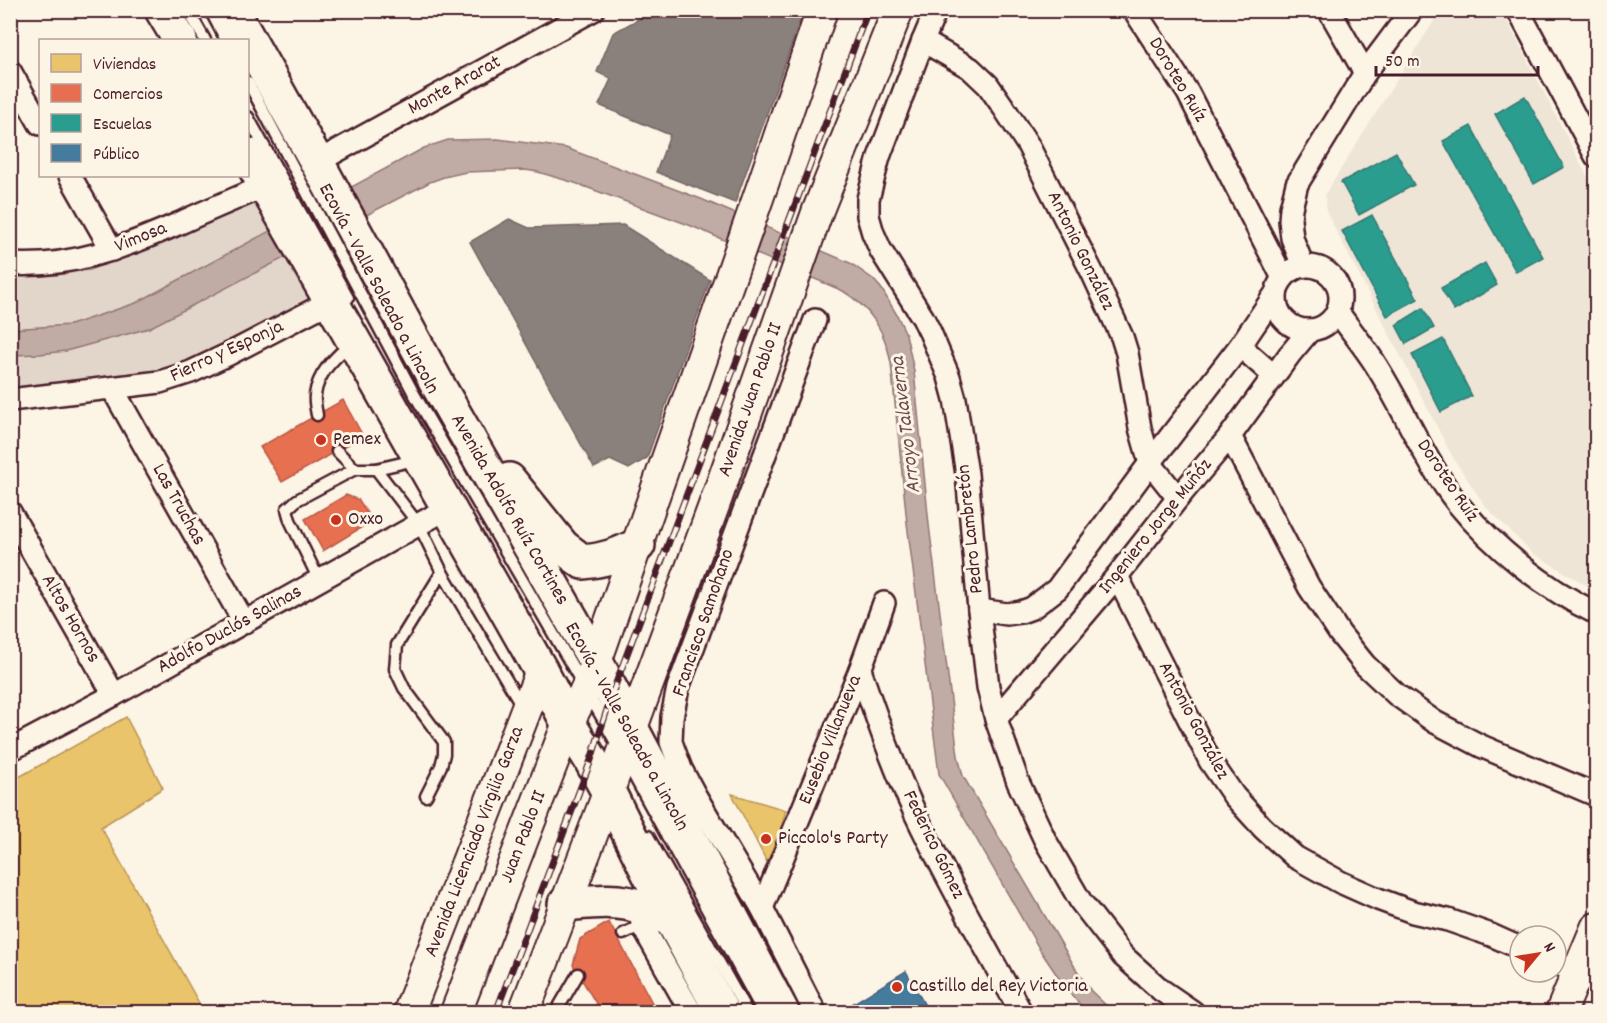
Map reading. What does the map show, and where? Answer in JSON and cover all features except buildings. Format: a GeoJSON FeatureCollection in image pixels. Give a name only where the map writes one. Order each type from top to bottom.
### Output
{"type":"FeatureCollection","features":[{"type":"Feature","properties":{"kind":"main road"},"geometry":{"type":"LineString","coordinates":[[162,10],[179,39]]}},
{"type":"Feature","properties":{"kind":"main road","name":"Avenida Adolfo Ruíz Cortines"},"geometry":{"type":"LineString","coordinates":[[232,10],[248,39]]}},
{"type":"Feature","properties":{"kind":"main road"},"geometry":{"type":"LineString","coordinates":[[580,699],[638,545],[822,10]]}},
{"type":"Feature","properties":{"kind":"main road","name":"Avenida Juan Pablo II"},"geometry":{"type":"LineString","coordinates":[[617,766],[716,500],[818,210],[898,10]]}},
{"type":"Feature","properties":{"kind":"main road","name":"Avenida Adolfo Ruíz Cortines"},"geometry":{"type":"LineString","coordinates":[[249,40],[439,387],[580,699],[617,766],[782,1012]]}},
{"type":"Feature","properties":{"kind":"main road","name":"Avenida Adolfo Ruíz Cortines"},"geometry":{"type":"LineString","coordinates":[[249,157],[265,186],[341,303],[354,341],[541,671],[580,699],[591,760],[617,766]]}},
{"type":"Feature","properties":{"kind":"main road"},"geometry":{"type":"LineString","coordinates":[[439,387],[563,547],[583,562],[600,561],[638,545]]}},
{"type":"Feature","properties":{"kind":"main road","name":"Avenida Licenciado Virgilio Garza"},"geometry":{"type":"LineString","coordinates":[[413,1001],[541,671]]}},
{"type":"Feature","properties":{"kind":"main road","name":"Juan Pablo II"},"geometry":{"type":"LineString","coordinates":[[456,1012],[580,699]]}},
{"type":"Feature","properties":{"kind":"main road"},"geometry":{"type":"LineString","coordinates":[[524,1012],[617,766]]}},
{"type":"Feature","properties":{"kind":"main road","name":"Avenida Adolfo Ruíz Cortines"},"geometry":{"type":"LineString","coordinates":[[617,766],[652,917],[722,1012]]}},
{"type":"Feature","properties":{"kind":"main road"},"geometry":{"type":"LineString","coordinates":[[565,904],[616,902],[652,917]]}},
{"type":"Feature","properties":{"kind":"main road"},"geometry":{"type":"LineString","coordinates":[[1561,1012],[1596,928]]}},
{"type":"Feature","properties":{"kind":"main road"},"geometry":{"type":"LineString","coordinates":[[413,1001],[477,957]]}},
{"type":"Feature","properties":{"kind":"street","name":"Monte Ararat"},"geometry":{"type":"LineString","coordinates":[[317,162],[593,10]]}},
{"type":"Feature","properties":{"kind":"street","name":"Pedro Lambretón"},"geometry":{"type":"LineString","coordinates":[[936,10],[879,157],[868,199],[868,216],[881,251],[927,325],[952,388],[968,474],[979,610],[988,687],[996,719],[1018,782],[1045,840],[1081,902],[1123,956],[1161,990],[1194,1012]]}},
{"type":"Feature","properties":{"kind":"street","name":"Doroteo Ruíz"},"geometry":{"type":"LineString","coordinates":[[1134,10],[1188,93],[1241,195],[1280,285]]}},
{"type":"Feature","properties":{"kind":"street"},"geometry":{"type":"LineString","coordinates":[[1329,10],[1365,73]]}},
{"type":"Feature","properties":{"kind":"street"},"geometry":{"type":"LineString","coordinates":[[1303,266],[1292,238],[1290,220],[1297,184],[1365,73],[1412,10]]}},
{"type":"Feature","properties":{"kind":"street"},"geometry":{"type":"LineString","coordinates":[[1518,10],[1596,156]]}},
{"type":"Feature","properties":{"kind":"street","name":"Antonio González"},"geometry":{"type":"LineString","coordinates":[[923,41],[970,68],[1004,108],[1028,145],[1122,337],[1127,353],[1140,428],[1150,463],[1178,498]]}},
{"type":"Feature","properties":{"kind":"street"},"geometry":{"type":"LineString","coordinates":[[10,71],[39,122]]}},
{"type":"Feature","properties":{"kind":"street"},"geometry":{"type":"LineString","coordinates":[[71,177],[112,250]]}},
{"type":"Feature","properties":{"kind":"street","name":"Vimosa"},"geometry":{"type":"LineString","coordinates":[[10,264],[69,262],[112,250],[148,237],[265,186]]}},
{"type":"Feature","properties":{"kind":"street"},"geometry":{"type":"LineString","coordinates":[[1303,266],[1316,267],[1328,273],[1336,284],[1339,297],[1337,310],[1331,320],[1321,327],[1310,330],[1299,329],[1288,323],[1276,304],[1280,285],[1292,270],[1303,266]]}},
{"type":"Feature","properties":{"kind":"street","name":"Ingeniero Jorge Muñóz"},"geometry":{"type":"LineString","coordinates":[[979,610],[1007,614],[1021,612],[1032,608],[1057,589],[1240,346],[1280,285]]}},
{"type":"Feature","properties":{"kind":"street","name":"Fierro y Esponja"},"geometry":{"type":"LineString","coordinates":[[10,400],[160,382],[191,372],[341,303]]}},
{"type":"Feature","properties":{"kind":"street","name":"Doroteo Ruíz"},"geometry":{"type":"LineString","coordinates":[[1337,310],[1375,363],[1437,472],[1457,502],[1483,533],[1526,570],[1596,613]]}},
{"type":"Feature","properties":{"kind":"street","name":"Francisco Samohano"},"geometry":{"type":"LineString","coordinates":[[815,320],[678,688],[672,717],[671,742],[681,769],[762,908],[815,1012]]}},
{"type":"Feature","properties":{"kind":"street","name":"Ingeniero Jorge Muñóz"},"geometry":{"type":"LineString","coordinates":[[996,719],[1118,576],[1178,498],[1230,436],[1310,330]]}},
{"type":"Feature","properties":{"kind":"street"},"geometry":{"type":"LineString","coordinates":[[1240,346],[1274,376]]}},
{"type":"Feature","properties":{"kind":"street","name":"Las Truchas"},"geometry":{"type":"LineString","coordinates":[[112,388],[244,622]]}},
{"type":"Feature","properties":{"kind":"street"},"geometry":{"type":"LineString","coordinates":[[1230,436],[1309,587],[1340,634],[1365,665],[1397,695],[1435,722],[1481,746],[1596,795]]}},
{"type":"Feature","properties":{"kind":"street","name":"Adolfo Duclós Salinas"},"geometry":{"type":"LineString","coordinates":[[10,750],[114,695],[448,508]]}},
{"type":"Feature","properties":{"kind":"street","name":"Altos Hornos"},"geometry":{"type":"LineString","coordinates":[[10,512],[114,695]]}},
{"type":"Feature","properties":{"kind":"street","name":"Antonio González"},"geometry":{"type":"LineString","coordinates":[[1118,576],[1210,761],[1234,796],[1263,828],[1295,857],[1340,882],[1413,912],[1448,920],[1508,943]]}},
{"type":"Feature","properties":{"kind":"street","name":"Eusebio Villanueva"},"geometry":{"type":"LineString","coordinates":[[762,908],[860,670],[884,603]]}},
{"type":"Feature","properties":{"kind":"street","name":"Federico Gómez"},"geometry":{"type":"LineString","coordinates":[[860,670],[890,754],[916,814],[962,906],[1021,1012]]}},
{"type":"Feature","properties":{"kind":"street"},"geometry":{"type":"LineString","coordinates":[[652,917],[692,1012]]}},
{"type":"Feature","properties":{"kind":"lane"},"geometry":{"type":"LineString","coordinates":[[188,10],[204,39]]}},
{"type":"Feature","properties":{"kind":"lane"},"geometry":{"type":"LineString","coordinates":[[210,10],[224,39]]}},
{"type":"Feature","properties":{"kind":"lane","name":"Ecovía - Valle Soleado a Lincoln"},"geometry":{"type":"LineString","coordinates":[[249,84],[580,699]]}},
{"type":"Feature","properties":{"kind":"lane"},"geometry":{"type":"LineString","coordinates":[[249,119],[341,303]]}},
{"type":"Feature","properties":{"kind":"lane"},"geometry":{"type":"LineString","coordinates":[[317,415],[315,395],[323,372],[354,341]]}},
{"type":"Feature","properties":{"kind":"lane"},"geometry":{"type":"LineString","coordinates":[[337,451],[355,469]]}},
{"type":"Feature","properties":{"kind":"lane"},"geometry":{"type":"LineString","coordinates":[[319,580],[287,509],[297,500],[355,469],[376,469],[419,459]]}},
{"type":"Feature","properties":{"kind":"lane"},"geometry":{"type":"LineString","coordinates":[[376,469],[419,525],[442,572],[525,712]]}},
{"type":"Feature","properties":{"kind":"lane"},"geometry":{"type":"LineString","coordinates":[[426,796],[441,766],[444,742],[404,688],[395,669],[397,645],[442,572]]}},
{"type":"Feature","properties":{"kind":"lane","name":"Ecovía - Valle Soleado a Lincoln"},"geometry":{"type":"LineString","coordinates":[[617,766],[764,1012]]}},
{"type":"Feature","properties":{"kind":"lane"},"geometry":{"type":"LineString","coordinates":[[643,827],[747,1012]]}},
{"type":"Feature","properties":{"kind":"lane"},"geometry":{"type":"LineString","coordinates":[[623,933],[652,917]]}},
{"type":"Feature","properties":{"kind":"lane"},"geometry":{"type":"LineString","coordinates":[[556,1012],[578,974]]}},
{"type":"Feature","properties":{"kind":"shaded area"},"geometry":{"type":"Polygon","coordinates":[[[1440,11],[1502,11],[1596,193],[1596,591],[1532,553],[1486,507],[1453,458],[1327,213],[1325,194],[1440,11]]]}},
{"type":"Feature","properties":{"kind":"shaded area"},"geometry":{"type":"Polygon","coordinates":[[[256,195],[317,303],[189,367],[11,395],[11,276],[90,270],[256,195]]]}},
{"type":"Feature","properties":{"kind":"water","name":"Arroyo Talaverna"},"geometry":{"type":"Polygon","coordinates":[[[498,139],[566,148],[701,199],[850,263],[873,279],[881,288],[906,334],[914,371],[929,525],[958,756],[963,776],[1076,969],[1091,991],[1113,1012],[1087,1012],[1067,990],[1040,950],[939,774],[907,523],[891,363],[885,341],[875,321],[861,305],[843,291],[689,225],[575,183],[525,170],[466,172],[430,182],[149,328],[66,351],[11,355],[11,329],[70,325],[136,303],[424,148],[448,140],[498,139]]]}},
{"type":"Feature","properties":{"kind":"railway"},"geometry":{"type":"LineString","coordinates":[[496,1012],[591,760],[612,694],[868,10]]}},
{"type":"Feature","properties":{"kind":"place","name":"Pemex"},"geometry":{"type":"Point","coordinates":[321,440]}},
{"type":"Feature","properties":{"kind":"place","name":"Oxxo"},"geometry":{"type":"Point","coordinates":[336,520]}},
{"type":"Feature","properties":{"kind":"place","name":"Piccolo's Party"},"geometry":{"type":"Point","coordinates":[766,839]}},
{"type":"Feature","properties":{"kind":"place","name":"Castillo del Rey Victoria"},"geometry":{"type":"Point","coordinates":[897,987]}}]}
